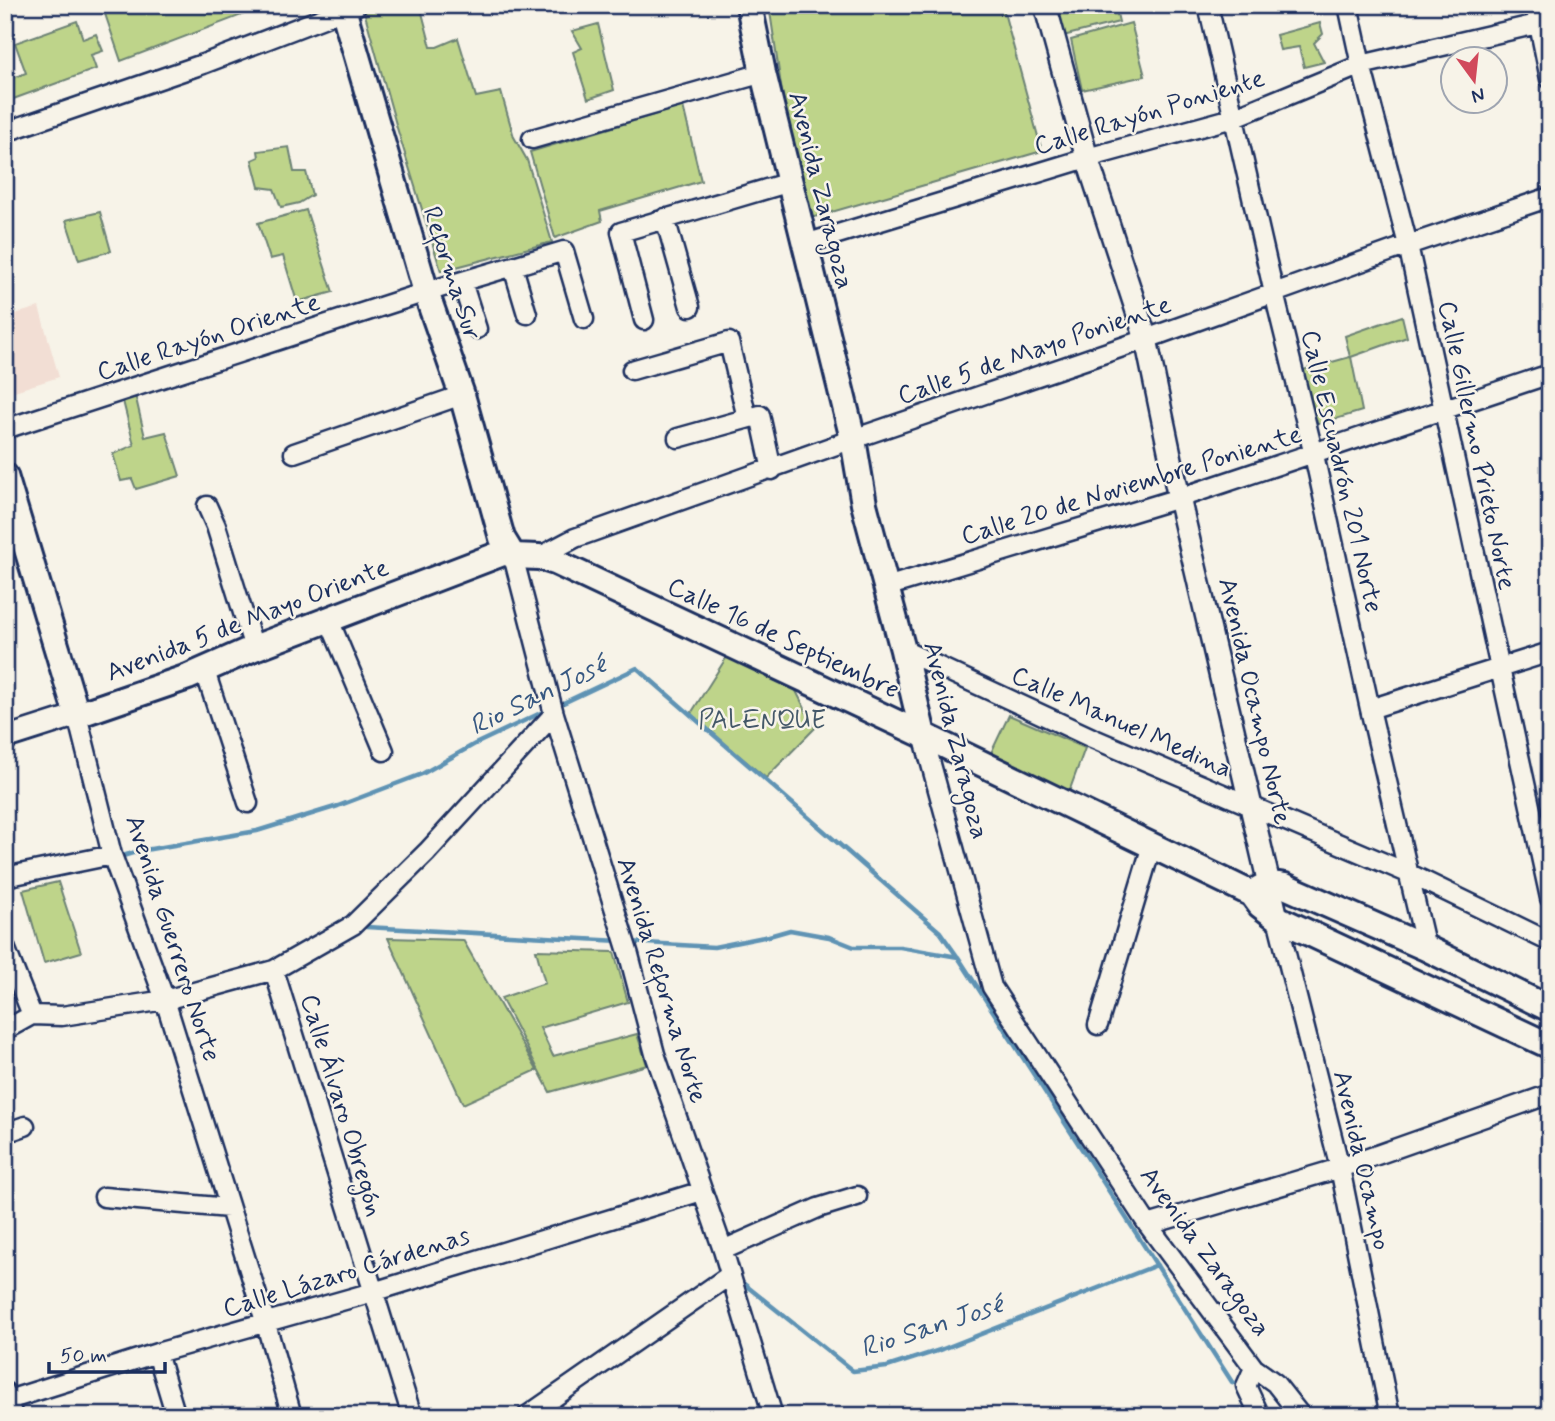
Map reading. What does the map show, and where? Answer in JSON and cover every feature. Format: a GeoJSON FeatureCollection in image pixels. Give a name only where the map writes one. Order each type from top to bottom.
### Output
{"type":"FeatureCollection","features":[{"type":"Feature","properties":{"kind":"main road","name":"Avenida Zaragoza"},"geometry":{"type":"LineString","coordinates":[[749,5],[763,73],[853,439],[864,504],[923,735]]}},
{"type":"Feature","properties":{"kind":"main road","name":"Reforma Sur"},"geometry":{"type":"LineString","coordinates":[[348,7],[426,292],[462,395],[502,538],[511,553]]}},
{"type":"Feature","properties":{"kind":"main road","name":"Avenida Guerrero Norte"},"geometry":{"type":"LineString","coordinates":[[5,477],[77,715]]}},
{"type":"Feature","properties":{"kind":"main road","name":"Calle 16 de Septiembre"},"geometry":{"type":"LineString","coordinates":[[511,553],[555,562],[1152,845],[1261,889],[1285,886],[1426,948],[1550,1009]]}},
{"type":"Feature","properties":{"kind":"main road","name":"Avenida 5 de Mayo Oriente"},"geometry":{"type":"LineString","coordinates":[[77,715],[205,671],[254,648],[511,553]]}},
{"type":"Feature","properties":{"kind":"main road","name":"Calle 16 de Septiembre"},"geometry":{"type":"LineString","coordinates":[[1261,889],[1260,905],[1277,918],[1550,1046]]}},
{"type":"Feature","properties":{"kind":"street"},"geometry":{"type":"LineString","coordinates":[[1045,5],[1087,158],[1146,340],[1179,498]]}},
{"type":"Feature","properties":{"kind":"street","name":"Calle Escuadrón 201 Norte"},"geometry":{"type":"LineString","coordinates":[[1208,5],[1314,454],[1426,948]]}},
{"type":"Feature","properties":{"kind":"street","name":"Calle Gillermo Prieto Norte"},"geometry":{"type":"LineString","coordinates":[[1349,5],[1361,65],[1408,245],[1550,898]]}},
{"type":"Feature","properties":{"kind":"street"},"geometry":{"type":"LineString","coordinates":[[1535,5],[1544,23],[1550,79]]}},
{"type":"Feature","properties":{"kind":"street"},"geometry":{"type":"LineString","coordinates":[[5,132],[203,64],[348,7]]}},
{"type":"Feature","properties":{"kind":"street","name":"Calle Rayón Poniente"},"geometry":{"type":"LineString","coordinates":[[805,244],[1087,158],[1233,118],[1361,65],[1544,23]]}},
{"type":"Feature","properties":{"kind":"street"},"geometry":{"type":"LineString","coordinates":[[531,139],[763,73]]}},
{"type":"Feature","properties":{"kind":"street"},"geometry":{"type":"LineString","coordinates":[[644,320],[621,232],[790,182]]}},
{"type":"Feature","properties":{"kind":"street","name":"Calle 5 de Mayo Poniente"},"geometry":{"type":"LineString","coordinates":[[539,557],[575,538],[853,439],[1146,340],[1408,245],[1550,197]]}},
{"type":"Feature","properties":{"kind":"street"},"geometry":{"type":"LineString","coordinates":[[665,218],[690,307]]}},
{"type":"Feature","properties":{"kind":"street","name":"Calle Rayón Oriente"},"geometry":{"type":"LineString","coordinates":[[5,429],[426,292],[564,251],[584,319]]}},
{"type":"Feature","properties":{"kind":"street"},"geometry":{"type":"LineString","coordinates":[[513,267],[527,314]]}},
{"type":"Feature","properties":{"kind":"street"},"geometry":{"type":"LineString","coordinates":[[462,282],[477,329]]}},
{"type":"Feature","properties":{"kind":"street"},"geometry":{"type":"LineString","coordinates":[[632,370],[729,342],[747,418]]}},
{"type":"Feature","properties":{"kind":"street","name":"Calle 20 de Noviembre Poniente"},"geometry":{"type":"LineString","coordinates":[[886,587],[1179,498],[1550,374]]}},
{"type":"Feature","properties":{"kind":"street"},"geometry":{"type":"LineString","coordinates":[[295,453],[462,395]]}},
{"type":"Feature","properties":{"kind":"street"},"geometry":{"type":"LineString","coordinates":[[678,438],[760,415],[772,470]]}},
{"type":"Feature","properties":{"kind":"street","name":"Avenida Ocampo Norte"},"geometry":{"type":"LineString","coordinates":[[1179,498],[1253,807],[1261,889]]}},
{"type":"Feature","properties":{"kind":"street"},"geometry":{"type":"LineString","coordinates":[[207,506],[216,526],[254,648]]}},
{"type":"Feature","properties":{"kind":"street","name":"Avenida Reforma Norte"},"geometry":{"type":"LineString","coordinates":[[511,553],[554,714],[629,955],[656,1054],[723,1250],[773,1416]]}},
{"type":"Feature","properties":{"kind":"street"},"geometry":{"type":"LineString","coordinates":[[329,620],[384,751]]}},
{"type":"Feature","properties":{"kind":"street","name":"Calle Manuel Medina"},"geometry":{"type":"LineString","coordinates":[[903,650],[1092,738],[1410,874],[1550,942]]}},
{"type":"Feature","properties":{"kind":"street"},"geometry":{"type":"LineString","coordinates":[[1370,709],[1550,652]]}},
{"type":"Feature","properties":{"kind":"street"},"geometry":{"type":"LineString","coordinates":[[205,671],[248,803]]}},
{"type":"Feature","properties":{"kind":"street"},"geometry":{"type":"LineString","coordinates":[[5,1030],[32,1015],[75,1015],[165,1000],[274,970],[353,925],[427,852],[554,714]]}},
{"type":"Feature","properties":{"kind":"street","name":"Avenida 5 de Mayo Oriente"},"geometry":{"type":"LineString","coordinates":[[5,738],[77,715]]}},
{"type":"Feature","properties":{"kind":"street","name":"Avenida Guerrero Norte"},"geometry":{"type":"LineString","coordinates":[[77,715],[112,855],[165,1000],[292,1416]]}},
{"type":"Feature","properties":{"kind":"street","name":"Avenida Zaragoza"},"geometry":{"type":"LineString","coordinates":[[923,735],[992,987],[1148,1225],[1254,1368],[1246,1386],[1260,1416]]}},
{"type":"Feature","properties":{"kind":"street"},"geometry":{"type":"LineString","coordinates":[[1098,1025],[1152,845]]}},
{"type":"Feature","properties":{"kind":"street"},"geometry":{"type":"LineString","coordinates":[[5,877],[112,855]]}},
{"type":"Feature","properties":{"kind":"street","name":"Avenida Ocampo"},"geometry":{"type":"LineString","coordinates":[[1277,918],[1340,1168],[1390,1416]]}},
{"type":"Feature","properties":{"kind":"street"},"geometry":{"type":"LineString","coordinates":[[5,947],[13,988],[32,1015]]}},
{"type":"Feature","properties":{"kind":"street","name":"Calle Álvaro Obregón"},"geometry":{"type":"LineString","coordinates":[[274,970],[412,1416]]}},
{"type":"Feature","properties":{"kind":"street"},"geometry":{"type":"LineString","coordinates":[[1148,1225],[1340,1168],[1550,1094]]}},
{"type":"Feature","properties":{"kind":"street"},"geometry":{"type":"LineString","coordinates":[[5,1133],[25,1126]]}},
{"type":"Feature","properties":{"kind":"street","name":"Calle Lázaro Cárdenas"},"geometry":{"type":"LineString","coordinates":[[8,1402],[157,1353],[373,1292],[702,1191]]}},
{"type":"Feature","properties":{"kind":"street"},"geometry":{"type":"LineString","coordinates":[[723,1250],[818,1208],[857,1196]]}},
{"type":"Feature","properties":{"kind":"street"},"geometry":{"type":"LineString","coordinates":[[104,1197],[229,1208]]}},
{"type":"Feature","properties":{"kind":"street"},"geometry":{"type":"LineString","coordinates":[[527,1416],[730,1275]]}},
{"type":"Feature","properties":{"kind":"street"},"geometry":{"type":"LineString","coordinates":[[157,1353],[176,1416]]}},
{"type":"Feature","properties":{"kind":"street"},"geometry":{"type":"LineString","coordinates":[[1254,1368],[1275,1383],[1301,1416]]}},
{"type":"Feature","properties":{"kind":"shaded area"},"geometry":{"type":"Polygon","coordinates":[[[39,307],[59,377],[5,394],[5,317],[39,307]]]}},
{"type":"Feature","properties":{"kind":"green space"},"geometry":{"type":"Polygon","coordinates":[[[102,5],[268,5],[121,61],[102,5]]]}},
{"type":"Feature","properties":{"kind":"green space"},"geometry":{"type":"Polygon","coordinates":[[[381,5],[420,5],[431,47],[458,38],[476,97],[501,92],[514,137],[527,160],[552,242],[441,271],[364,11],[381,5]]]}},
{"type":"Feature","properties":{"kind":"green space"},"geometry":{"type":"Polygon","coordinates":[[[769,5],[1002,5],[1042,151],[811,218],[784,106],[769,5]]]}},
{"type":"Feature","properties":{"kind":"green space"},"geometry":{"type":"Polygon","coordinates":[[[1055,5],[1115,5],[1119,22],[1063,36],[1055,5]]]}},
{"type":"Feature","properties":{"kind":"green space"},"geometry":{"type":"Polygon","coordinates":[[[77,21],[83,39],[96,34],[103,51],[91,55],[96,69],[5,102],[5,81],[26,73],[15,43],[77,21]]]}},
{"type":"Feature","properties":{"kind":"green space"},"geometry":{"type":"Polygon","coordinates":[[[1131,23],[1145,76],[1082,90],[1071,40],[1131,23]]]}},
{"type":"Feature","properties":{"kind":"green space"},"geometry":{"type":"Polygon","coordinates":[[[1320,23],[1323,34],[1314,43],[1324,62],[1304,67],[1299,47],[1280,50],[1276,35],[1320,23]]]}},
{"type":"Feature","properties":{"kind":"green space"},"geometry":{"type":"Polygon","coordinates":[[[598,24],[614,90],[588,99],[573,52],[582,48],[572,31],[598,24]]]}},
{"type":"Feature","properties":{"kind":"green space"},"geometry":{"type":"Polygon","coordinates":[[[683,106],[701,181],[600,211],[602,221],[555,238],[530,152],[683,106]]]}},
{"type":"Feature","properties":{"kind":"green space"},"geometry":{"type":"Polygon","coordinates":[[[289,147],[294,172],[306,172],[312,195],[299,203],[281,207],[274,189],[259,187],[252,160],[259,157],[258,151],[289,147]]]}},
{"type":"Feature","properties":{"kind":"green space"},"geometry":{"type":"Polygon","coordinates":[[[306,210],[333,292],[297,302],[283,256],[270,259],[258,223],[306,210]]]}},
{"type":"Feature","properties":{"kind":"green space"},"geometry":{"type":"Polygon","coordinates":[[[100,212],[111,251],[79,260],[66,220],[100,212]]]}},
{"type":"Feature","properties":{"kind":"green space"},"geometry":{"type":"Polygon","coordinates":[[[1402,316],[1407,337],[1351,357],[1362,411],[1309,427],[1296,372],[1350,357],[1345,336],[1402,316]]]}},
{"type":"Feature","properties":{"kind":"green space"},"geometry":{"type":"Polygon","coordinates":[[[134,390],[145,437],[166,432],[180,476],[136,489],[132,479],[121,481],[113,454],[134,445],[121,393],[134,390]]]}},
{"type":"Feature","properties":{"kind":"green space","name":"PALENQUE"},"geometry":{"type":"Polygon","coordinates":[[[728,655],[795,689],[815,728],[766,778],[690,715],[728,655]]]}},
{"type":"Feature","properties":{"kind":"green space"},"geometry":{"type":"Polygon","coordinates":[[[1009,715],[1085,748],[1069,792],[990,755],[1009,715]]]}},
{"type":"Feature","properties":{"kind":"green space"},"geometry":{"type":"Polygon","coordinates":[[[58,882],[81,952],[44,963],[23,890],[58,882]]]}},
{"type":"Feature","properties":{"kind":"green space"},"geometry":{"type":"Polygon","coordinates":[[[388,938],[463,940],[537,1070],[463,1104],[388,938]]]}},
{"type":"Feature","properties":{"kind":"green space"},"geometry":{"type":"Polygon","coordinates":[[[536,950],[614,952],[628,1002],[540,1028],[553,1056],[637,1034],[647,1065],[550,1092],[501,998],[545,983],[536,950]]]}},
{"type":"Feature","properties":{"kind":"waterway","name":"Rio San José"},"geometry":{"type":"LineString","coordinates":[[557,706],[637,668],[940,932],[957,956]]}},
{"type":"Feature","properties":{"kind":"waterway","name":"Rio San José"},"geometry":{"type":"LineString","coordinates":[[123,856],[257,831],[338,806],[422,774],[475,744],[549,709]]}},
{"type":"Feature","properties":{"kind":"waterway","name":"Rio San José"},"geometry":{"type":"LineString","coordinates":[[366,927],[620,941]]}},
{"type":"Feature","properties":{"kind":"waterway","name":"Rio San José"},"geometry":{"type":"LineString","coordinates":[[629,942],[714,947],[790,930],[829,937],[854,947],[900,947],[958,957],[1232,1382],[1243,1386]]}},
{"type":"Feature","properties":{"kind":"waterway","name":"Rio San José"},"geometry":{"type":"LineString","coordinates":[[739,1280],[853,1371],[887,1367],[943,1349],[1157,1265]]}},
{"type":"Feature","properties":{"kind":"waterway","name":"Rio San José"},"geometry":{"type":"LineString","coordinates":[[1262,1402],[1272,1416]]}}]}
